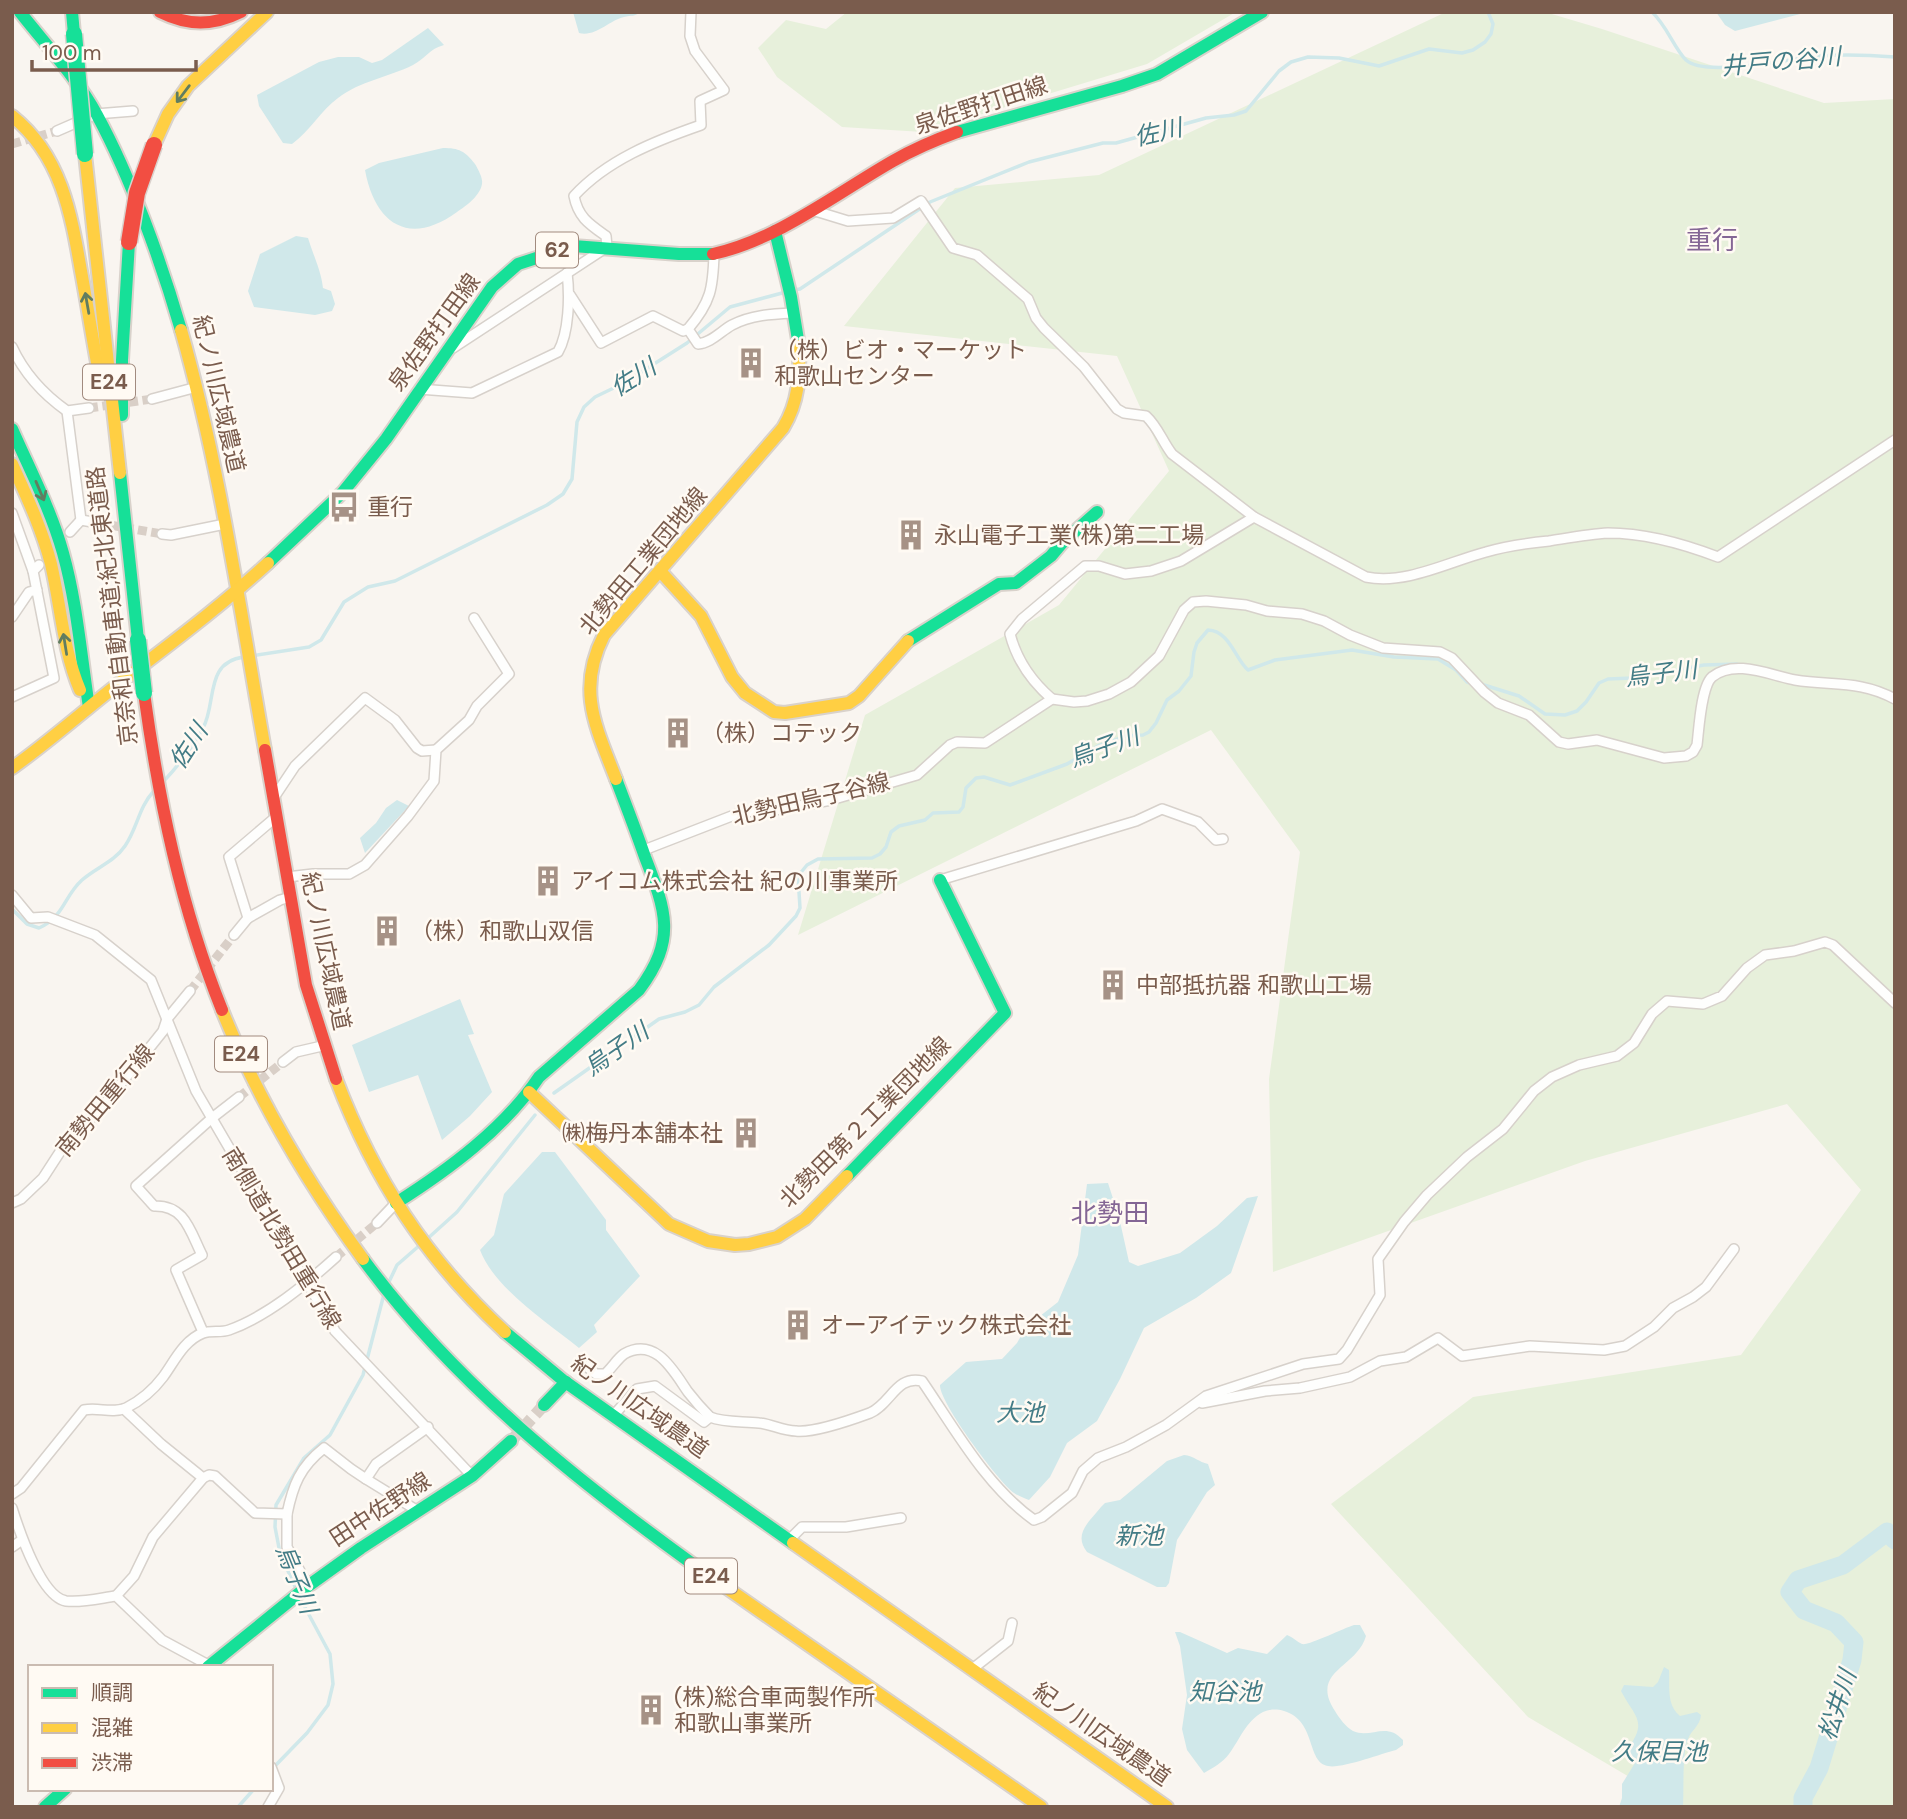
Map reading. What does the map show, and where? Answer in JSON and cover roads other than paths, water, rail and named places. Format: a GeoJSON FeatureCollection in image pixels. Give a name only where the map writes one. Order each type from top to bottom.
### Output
{"type":"FeatureCollection","features":[{"type":"Feature","properties":{"kind":"main road","name":"紀ノ川広域農道"},"geometry":{"type":"LineString","coordinates":[[20,12],[96,114],[136,201],[175,310],[197,387],[225,524],[306,985],[323,1046],[355,1129],[396,1203],[452,1279],[502,1330],[566,1382],[1167,1807]]}},
{"type":"Feature","properties":{"kind":"main road","name":"京奈和自動車道;紀北東道路"},"geometry":{"type":"LineString","coordinates":[[72,12],[134,610],[163,814],[185,904],[201,955],[243,1057],[270,1112],[331,1214],[372,1269],[407,1314],[503,1413],[609,1502],[726,1588],[1041,1807]]}},
{"type":"Feature","properties":{"kind":"main road"},"geometry":{"type":"LineString","coordinates":[[160,12],[186,23],[204,24],[223,21],[242,12]]}},
{"type":"Feature","properties":{"kind":"main road"},"geometry":{"type":"LineString","coordinates":[[134,610],[133,548],[122,416],[122,360],[131,217],[139,180],[168,114],[188,86],[267,12]]}},
{"type":"Feature","properties":{"kind":"main road","name":"泉佐野打田線"},"geometry":{"type":"LineString","coordinates":[[12,768],[50,742],[89,707],[238,591],[315,521],[343,492],[386,439],[492,287],[518,264],[573,246],[714,254],[744,245],[775,231],[926,144],[962,130],[1157,74],[1262,12]]}},
{"type":"Feature","properties":{"kind":"main road"},"geometry":{"type":"LineString","coordinates":[[12,116],[26,127],[52,162],[70,214],[121,491]]}},
{"type":"Feature","properties":{"kind":"main road","name":"北勢田工業団地線"},"geometry":{"type":"LineString","coordinates":[[396,1203],[446,1171],[466,1154],[562,1055],[639,990],[651,974],[660,951],[665,928],[663,903],[592,715],[587,691],[589,672],[595,651],[604,635],[772,443],[792,411],[800,373],[799,342],[775,231]]}},
{"type":"Feature","properties":{"kind":"main road"},"geometry":{"type":"LineString","coordinates":[[12,429],[63,552],[71,585],[89,707]]}},
{"type":"Feature","properties":{"kind":"main road"},"geometry":{"type":"LineString","coordinates":[[12,464],[50,560],[67,655],[76,682],[89,707]]}},
{"type":"Feature","properties":{"kind":"main road"},"geometry":{"type":"LineString","coordinates":[[661,572],[701,616],[732,677],[745,693],[774,712],[785,713],[849,703],[859,696],[908,641],[999,584],[1016,583],[1051,556],[1062,542],[1097,512]]}},
{"type":"Feature","properties":{"kind":"main road","name":"北勢田第２工業団地線"},"geometry":{"type":"LineString","coordinates":[[529,1092],[669,1224],[690,1236],[718,1245],[749,1245],[777,1237],[805,1219],[1005,1013],[940,880]]}},
{"type":"Feature","properties":{"kind":"main road"},"geometry":{"type":"LineString","coordinates":[[544,1405],[566,1382]]}},
{"type":"Feature","properties":{"kind":"main road","name":"田中佐野線"},"geometry":{"type":"LineString","coordinates":[[211,1665],[302,1590],[472,1476],[511,1441]]}},
{"type":"Feature","properties":{"kind":"main road"},"geometry":{"type":"LineString","coordinates":[[45,1807],[63,1791]]}},
{"type":"Feature","properties":{"kind":"street"},"geometry":{"type":"LineString","coordinates":[[442,356],[607,247],[606,236],[585,221],[576,209],[574,196],[589,179],[662,138],[701,125],[700,101],[724,90],[695,51],[690,36],[691,12]]}},
{"type":"Feature","properties":{"kind":"street"},"geometry":{"type":"LineString","coordinates":[[57,131],[96,114],[133,111]]}},
{"type":"Feature","properties":{"kind":"street"},"geometry":{"type":"LineString","coordinates":[[812,210],[848,221],[893,218],[920,201],[953,248],[977,255],[1028,299],[1044,328],[1084,367],[1117,409],[1124,413],[1146,416],[1161,433],[1172,454],[1254,517],[1366,577],[1385,581],[1488,551],[1607,533],[1666,541],[1718,557],[1895,440]]}},
{"type":"Feature","properties":{"kind":"street"},"geometry":{"type":"LineString","coordinates":[[689,331],[712,292],[714,254]]}},
{"type":"Feature","properties":{"kind":"street"},"geometry":{"type":"LineString","coordinates":[[419,390],[472,393],[558,352],[562,345],[570,295],[568,273]]}},
{"type":"Feature","properties":{"kind":"street"},"geometry":{"type":"LineString","coordinates":[[570,295],[601,343],[653,316],[683,331],[689,331]]}},
{"type":"Feature","properties":{"kind":"street"},"geometry":{"type":"LineString","coordinates":[[689,331],[701,345],[732,324],[792,307]]}},
{"type":"Feature","properties":{"kind":"street"},"geometry":{"type":"LineString","coordinates":[[12,347],[17,369],[67,411],[81,520]]}},
{"type":"Feature","properties":{"kind":"street"},"geometry":{"type":"LineString","coordinates":[[152,399],[197,387]]}},
{"type":"Feature","properties":{"kind":"street"},"geometry":{"type":"LineString","coordinates":[[67,411],[89,408]]}},
{"type":"Feature","properties":{"kind":"street"},"geometry":{"type":"LineString","coordinates":[[12,513],[36,568],[37,590],[54,678],[12,697]]}},
{"type":"Feature","properties":{"kind":"street"},"geometry":{"type":"LineString","coordinates":[[1254,517],[1181,561],[1151,571],[1125,574],[1099,566],[1085,566],[1022,619],[1010,635],[1025,671],[1052,699],[1087,701],[1109,694],[1131,682],[1159,656],[1184,610],[1193,602],[1206,601],[1303,614],[1325,621],[1350,635],[1383,648],[1440,652],[1452,658],[1498,703],[1529,715],[1559,742],[1568,744],[1597,740],[1664,758],[1686,756],[1693,752],[1697,744],[1706,685],[1713,676],[1721,673],[1738,669],[1762,670],[1794,680],[1846,683],[1895,699]]}},
{"type":"Feature","properties":{"kind":"street"},"geometry":{"type":"LineString","coordinates":[[81,520],[98,523]]}},
{"type":"Feature","properties":{"kind":"street"},"geometry":{"type":"LineString","coordinates":[[70,531],[81,520]]}},
{"type":"Feature","properties":{"kind":"street"},"geometry":{"type":"LineString","coordinates":[[162,534],[171,536],[225,524]]}},
{"type":"Feature","properties":{"kind":"street"},"geometry":{"type":"LineString","coordinates":[[12,617],[29,593],[37,590]]}},
{"type":"Feature","properties":{"kind":"street"},"geometry":{"type":"LineString","coordinates":[[273,799],[295,766],[365,698],[395,720],[416,748],[422,751],[436,750],[469,720],[477,706],[509,674],[474,618]]}},
{"type":"Feature","properties":{"kind":"street","name":"北勢田烏子谷線"},"geometry":{"type":"LineString","coordinates":[[644,850],[741,812],[781,809],[831,800],[917,775],[950,745],[957,742],[985,743],[1052,699]]}},
{"type":"Feature","properties":{"kind":"street"},"geometry":{"type":"LineString","coordinates":[[287,877],[348,874],[365,865],[408,816],[434,780],[436,750]]}},
{"type":"Feature","properties":{"kind":"street"},"geometry":{"type":"LineString","coordinates":[[940,880],[1136,821],[1162,809],[1198,822],[1216,840],[1223,839]]}},
{"type":"Feature","properties":{"kind":"street"},"geometry":{"type":"LineString","coordinates":[[248,918],[229,857],[276,817]]}},
{"type":"Feature","properties":{"kind":"street","name":"南側道北勢田重行線"},"geometry":{"type":"LineString","coordinates":[[12,895],[31,918],[48,917],[64,921],[95,935],[151,980],[196,1091],[256,1194],[274,1232],[335,1331],[472,1476]]}},
{"type":"Feature","properties":{"kind":"street"},"geometry":{"type":"LineString","coordinates":[[234,935],[248,918],[290,897]]}},
{"type":"Feature","properties":{"kind":"street"},"geometry":{"type":"LineString","coordinates":[[586,1366],[596,1374],[605,1374],[628,1353],[638,1349],[669,1363],[710,1417],[807,1431],[872,1412],[903,1382],[916,1379],[922,1381],[982,1466],[1034,1520],[1042,1517],[1072,1493],[1083,1471],[1098,1458],[1126,1447],[1166,1425],[1206,1396],[1303,1364],[1339,1359],[1380,1295],[1378,1259],[1427,1195],[1467,1157],[1503,1129],[1534,1091],[1552,1077],[1579,1065],[1617,1056],[1634,1043],[1652,1014],[1667,1001],[1703,1004],[1722,996],[1747,968],[1765,955],[1794,951],[1825,942],[1833,945],[1895,1003]]}},
{"type":"Feature","properties":{"kind":"street","name":"南勢田重行線"},"geometry":{"type":"LineString","coordinates":[[12,1203],[21,1199],[43,1178],[69,1138],[99,1111],[163,1031],[167,1019],[190,991]]}},
{"type":"Feature","properties":{"kind":"street"},"geometry":{"type":"LineString","coordinates":[[283,1062],[296,1052],[323,1046]]}},
{"type":"Feature","properties":{"kind":"street"},"geometry":{"type":"LineString","coordinates":[[203,1332],[176,1270],[202,1255],[181,1214],[167,1206],[154,1206],[136,1186],[239,1097]]}},
{"type":"Feature","properties":{"kind":"street"},"geometry":{"type":"LineString","coordinates":[[377,1223],[396,1203]]}},
{"type":"Feature","properties":{"kind":"street"},"geometry":{"type":"LineString","coordinates":[[1193,1404],[1265,1391],[1300,1388],[1350,1377],[1380,1361],[1406,1357],[1438,1338],[1462,1356],[1531,1346],[1604,1350],[1625,1346],[1639,1340],[1673,1308],[1706,1287],[1734,1249]]}},
{"type":"Feature","properties":{"kind":"street"},"geometry":{"type":"LineString","coordinates":[[12,1494],[21,1488],[84,1410],[95,1408],[110,1412],[124,1409],[139,1400],[161,1379],[185,1346],[203,1332],[227,1331],[276,1304],[336,1257]]}},
{"type":"Feature","properties":{"kind":"street"},"geometry":{"type":"LineString","coordinates":[[613,1416],[637,1389],[655,1386],[704,1422],[710,1417]]}},
{"type":"Feature","properties":{"kind":"street"},"geometry":{"type":"LineString","coordinates":[[124,1409],[204,1479]]}},
{"type":"Feature","properties":{"kind":"street"},"geometry":{"type":"LineString","coordinates":[[366,1479],[376,1464],[428,1427]]}},
{"type":"Feature","properties":{"kind":"street"},"geometry":{"type":"LineString","coordinates":[[302,1590],[287,1546],[284,1514],[294,1483],[314,1455],[324,1448],[366,1479],[418,1511]]}},
{"type":"Feature","properties":{"kind":"street"},"geometry":{"type":"LineString","coordinates":[[12,1508],[22,1540],[53,1595],[65,1601],[116,1596],[134,1576],[153,1537],[209,1475],[215,1476],[255,1513],[284,1514]]}},
{"type":"Feature","properties":{"kind":"street"},"geometry":{"type":"LineString","coordinates":[[790,1539],[802,1527],[846,1527],[901,1517]]}},
{"type":"Feature","properties":{"kind":"street"},"geometry":{"type":"LineString","coordinates":[[12,1547],[22,1540]]}},
{"type":"Feature","properties":{"kind":"street"},"geometry":{"type":"LineString","coordinates":[[116,1596],[162,1640],[208,1665]]}},
{"type":"Feature","properties":{"kind":"street"},"geometry":{"type":"LineString","coordinates":[[971,1670],[1008,1642],[1012,1623]]}},
{"type":"Feature","properties":{"kind":"street"},"geometry":{"type":"LineString","coordinates":[[268,1807],[279,1788],[273,1771]]}},
{"type":"Feature","properties":{"kind":"water"},"geometry":{"type":"Polygon","coordinates":[[[573,12],[641,12],[585,34],[579,33],[573,12]]]}},
{"type":"Feature","properties":{"kind":"water"},"geometry":{"type":"Polygon","coordinates":[[[1716,12],[1808,12],[1735,31],[1725,25],[1716,12]]]}},
{"type":"Feature","properties":{"kind":"water"},"geometry":{"type":"Polygon","coordinates":[[[428,28],[444,45],[413,65],[347,92],[332,103],[292,144],[283,143],[259,106],[257,95],[319,62],[338,57],[359,57],[372,63],[382,60],[428,28]]]}},
{"type":"Feature","properties":{"kind":"water"},"geometry":{"type":"Polygon","coordinates":[[[443,148],[461,151],[475,164],[482,182],[479,193],[464,207],[440,222],[424,228],[409,228],[397,224],[386,216],[377,204],[365,170],[379,163],[443,148]]]}},
{"type":"Feature","properties":{"kind":"water"},"geometry":{"type":"Polygon","coordinates":[[[296,236],[308,238],[323,288],[331,291],[335,304],[332,311],[315,315],[254,307],[248,291],[260,254],[296,236]]]}},
{"type":"Feature","properties":{"kind":"water"},"geometry":{"type":"Polygon","coordinates":[[[397,800],[409,806],[365,853],[360,838],[376,823],[386,808],[397,800]]]}},
{"type":"Feature","properties":{"kind":"water"},"geometry":{"type":"Polygon","coordinates":[[[460,999],[474,1034],[468,1035],[492,1092],[442,1140],[418,1075],[369,1092],[352,1045],[460,999]]]}},
{"type":"Feature","properties":{"kind":"water"},"geometry":{"type":"Polygon","coordinates":[[[542,1152],[555,1152],[606,1220],[606,1230],[640,1276],[594,1325],[597,1332],[579,1348],[509,1291],[487,1264],[480,1250],[494,1235],[504,1194],[542,1152]]]}},
{"type":"Feature","properties":{"kind":"water","name":"大池"},"geometry":{"type":"Polygon","coordinates":[[[1108,1183],[1129,1262],[1138,1266],[1180,1253],[1217,1226],[1247,1198],[1258,1196],[1231,1273],[1196,1298],[1144,1328],[1097,1421],[1067,1443],[1050,1477],[1029,1500],[1006,1486],[983,1458],[949,1407],[940,1385],[966,1362],[1002,1359],[1017,1343],[1026,1327],[1058,1302],[1078,1255],[1087,1184],[1108,1183]]]}},
{"type":"Feature","properties":{"kind":"water","name":"新池"},"geometry":{"type":"Polygon","coordinates":[[[1184,1455],[1208,1464],[1215,1485],[1207,1492],[1177,1540],[1166,1587],[1157,1587],[1087,1552],[1082,1539],[1084,1528],[1105,1503],[1120,1500],[1167,1461],[1184,1455]]]}},
{"type":"Feature","properties":{"kind":"water","name":"知谷池"},"geometry":{"type":"Polygon","coordinates":[[[1360,1625],[1366,1636],[1354,1656],[1331,1678],[1328,1698],[1345,1725],[1353,1731],[1391,1732],[1403,1740],[1403,1745],[1396,1750],[1361,1761],[1328,1766],[1316,1757],[1302,1723],[1284,1711],[1270,1710],[1252,1720],[1227,1757],[1204,1773],[1187,1750],[1182,1729],[1187,1695],[1180,1646],[1175,1632],[1227,1653],[1238,1648],[1267,1654],[1287,1635],[1306,1644],[1360,1625]]]}},
{"type":"Feature","properties":{"kind":"water","name":"久保目池"},"geometry":{"type":"Polygon","coordinates":[[[1664,1667],[1669,1670],[1670,1695],[1676,1712],[1680,1716],[1697,1712],[1701,1715],[1686,1745],[1683,1807],[1619,1807],[1622,1784],[1635,1763],[1626,1751],[1637,1733],[1638,1726],[1635,1714],[1621,1691],[1624,1685],[1653,1687],[1664,1667]]]}},
{"type":"Feature","properties":{"kind":"waterway","name":"佐川"},"geometry":{"type":"LineString","coordinates":[[793,290],[800,289],[930,202],[1029,162],[1103,143],[1116,143],[1206,118],[1246,111],[1279,71],[1291,62],[1308,57],[1339,58],[1379,66],[1429,49],[1462,53],[1473,50],[1491,34],[1493,24],[1488,12]]}},
{"type":"Feature","properties":{"kind":"waterway","name":"井戸の谷川"},"geometry":{"type":"LineString","coordinates":[[1652,12],[1686,60],[1696,65],[1750,66],[1829,55],[1895,57]]}},
{"type":"Feature","properties":{"kind":"waterway","name":"佐川"},"geometry":{"type":"LineString","coordinates":[[251,656],[309,647],[321,640],[344,602],[368,587],[395,581],[547,505],[563,494],[572,479],[577,422],[584,407],[595,397],[624,383],[687,343],[730,307],[786,292]]}},
{"type":"Feature","properties":{"kind":"waterway","name":"烏子川"},"geometry":{"type":"LineString","coordinates":[[554,1093],[659,1019],[699,1005],[714,987],[769,945],[800,908],[798,876],[807,865],[818,859],[872,858],[880,854],[886,847],[891,832],[899,826],[925,820],[933,813],[959,812],[963,807],[966,788],[976,778],[984,777],[1010,785],[1067,764],[1098,746],[1126,736],[1149,732],[1167,700],[1179,691],[1191,676],[1197,643],[1208,630],[1222,635],[1248,670],[1275,660],[1352,650],[1394,657],[1438,659],[1473,684]]}},
{"type":"Feature","properties":{"kind":"waterway","name":"佐川"},"geometry":{"type":"LineString","coordinates":[[163,782],[185,756],[203,728],[217,675],[231,660],[244,657]]}},
{"type":"Feature","properties":{"kind":"waterway","name":"烏子川"},"geometry":{"type":"LineString","coordinates":[[1481,684],[1519,696],[1545,714],[1565,715],[1577,711],[1599,683],[1608,679],[1632,678],[1704,665],[1737,664]]}},
{"type":"Feature","properties":{"kind":"waterway","name":"佐川"},"geometry":{"type":"LineString","coordinates":[[12,909],[27,924],[39,928],[54,918],[76,886],[125,846],[144,804],[153,792]]}},
{"type":"Feature","properties":{"kind":"waterway","name":"烏子川"},"geometry":{"type":"LineString","coordinates":[[426,1240],[457,1212],[535,1115]]}},
{"type":"Feature","properties":{"kind":"waterway","name":"烏子川"},"geometry":{"type":"LineString","coordinates":[[388,1284],[397,1265],[420,1245]]}},
{"type":"Feature","properties":{"kind":"waterway","name":"烏子川"},"geometry":{"type":"LineString","coordinates":[[297,1591],[280,1553],[275,1527],[276,1505],[304,1458],[330,1435],[363,1375],[384,1294]]}},
{"type":"Feature","properties":{"kind":"waterway","name":"松井川"},"geometry":{"type":"LineString","coordinates":[[1803,1807],[1803,1798],[1819,1768],[1852,1660],[1854,1642],[1836,1623],[1804,1610],[1790,1592],[1798,1580],[1843,1565],[1887,1532],[1895,1540]]}},
{"type":"Feature","properties":{"kind":"waterway","name":"烏子川"},"geometry":{"type":"LineString","coordinates":[[273,1768],[307,1733],[328,1705],[333,1684],[330,1654],[300,1598]]}},
{"type":"Feature","properties":{"kind":"waterway","name":"烏子川"},"geometry":{"type":"LineString","coordinates":[[238,1807],[252,1791]]}},
{"type":"Feature","properties":{"kind":"tunnel"},"geometry":{"type":"LineString","coordinates":[[12,144],[57,131]]}},
{"type":"Feature","properties":{"kind":"tunnel"},"geometry":{"type":"LineString","coordinates":[[89,408],[152,399]]}},
{"type":"Feature","properties":{"kind":"tunnel"},"geometry":{"type":"LineString","coordinates":[[98,523],[162,534]]}},
{"type":"Feature","properties":{"kind":"tunnel"},"geometry":{"type":"LineString","coordinates":[[190,991],[234,935]]}},
{"type":"Feature","properties":{"kind":"tunnel"},"geometry":{"type":"LineString","coordinates":[[239,1097],[283,1062]]}},
{"type":"Feature","properties":{"kind":"tunnel"},"geometry":{"type":"LineString","coordinates":[[336,1257],[377,1223]]}},
{"type":"Feature","properties":{"kind":"tunnel"},"geometry":{"type":"LineString","coordinates":[[511,1441],[544,1405]]}},
{"type":"Feature","properties":{"kind":"place","name":"（株）ビオ・マーケット 和歌山センター"},"geometry":{"type":"Point","coordinates":[751,363]}},
{"type":"Feature","properties":{"kind":"place","name":"重行"},"geometry":{"type":"Point","coordinates":[344,507]}},
{"type":"Feature","properties":{"kind":"place","name":"永山電子工業(株)第二工場"},"geometry":{"type":"Point","coordinates":[911,535]}},
{"type":"Feature","properties":{"kind":"place","name":"（株）コテック"},"geometry":{"type":"Point","coordinates":[678,733]}},
{"type":"Feature","properties":{"kind":"place","name":"アイコム株式会社 紀の川事業所"},"geometry":{"type":"Point","coordinates":[548,881]}},
{"type":"Feature","properties":{"kind":"place","name":"（株）和歌山双信"},"geometry":{"type":"Point","coordinates":[387,931]}},
{"type":"Feature","properties":{"kind":"place","name":"中部抵抗器 和歌山工場"},"geometry":{"type":"Point","coordinates":[1113,985]}},
{"type":"Feature","properties":{"kind":"place","name":"㈱梅丹本舗本社"},"geometry":{"type":"Point","coordinates":[746,1133]}},
{"type":"Feature","properties":{"kind":"place","name":"オーアイテック株式会社"},"geometry":{"type":"Point","coordinates":[798,1325]}},
{"type":"Feature","properties":{"kind":"place","name":"(株)総合車両製作所 和歌山事業所"},"geometry":{"type":"Point","coordinates":[651,1710]}},
{"type":"Feature","properties":{"kind":"district","name":"重行"},"geometry":{"type":"Point","coordinates":[1712,240]}},
{"type":"Feature","properties":{"kind":"district","name":"北勢田"},"geometry":{"type":"Point","coordinates":[1110,1213]}}]}
